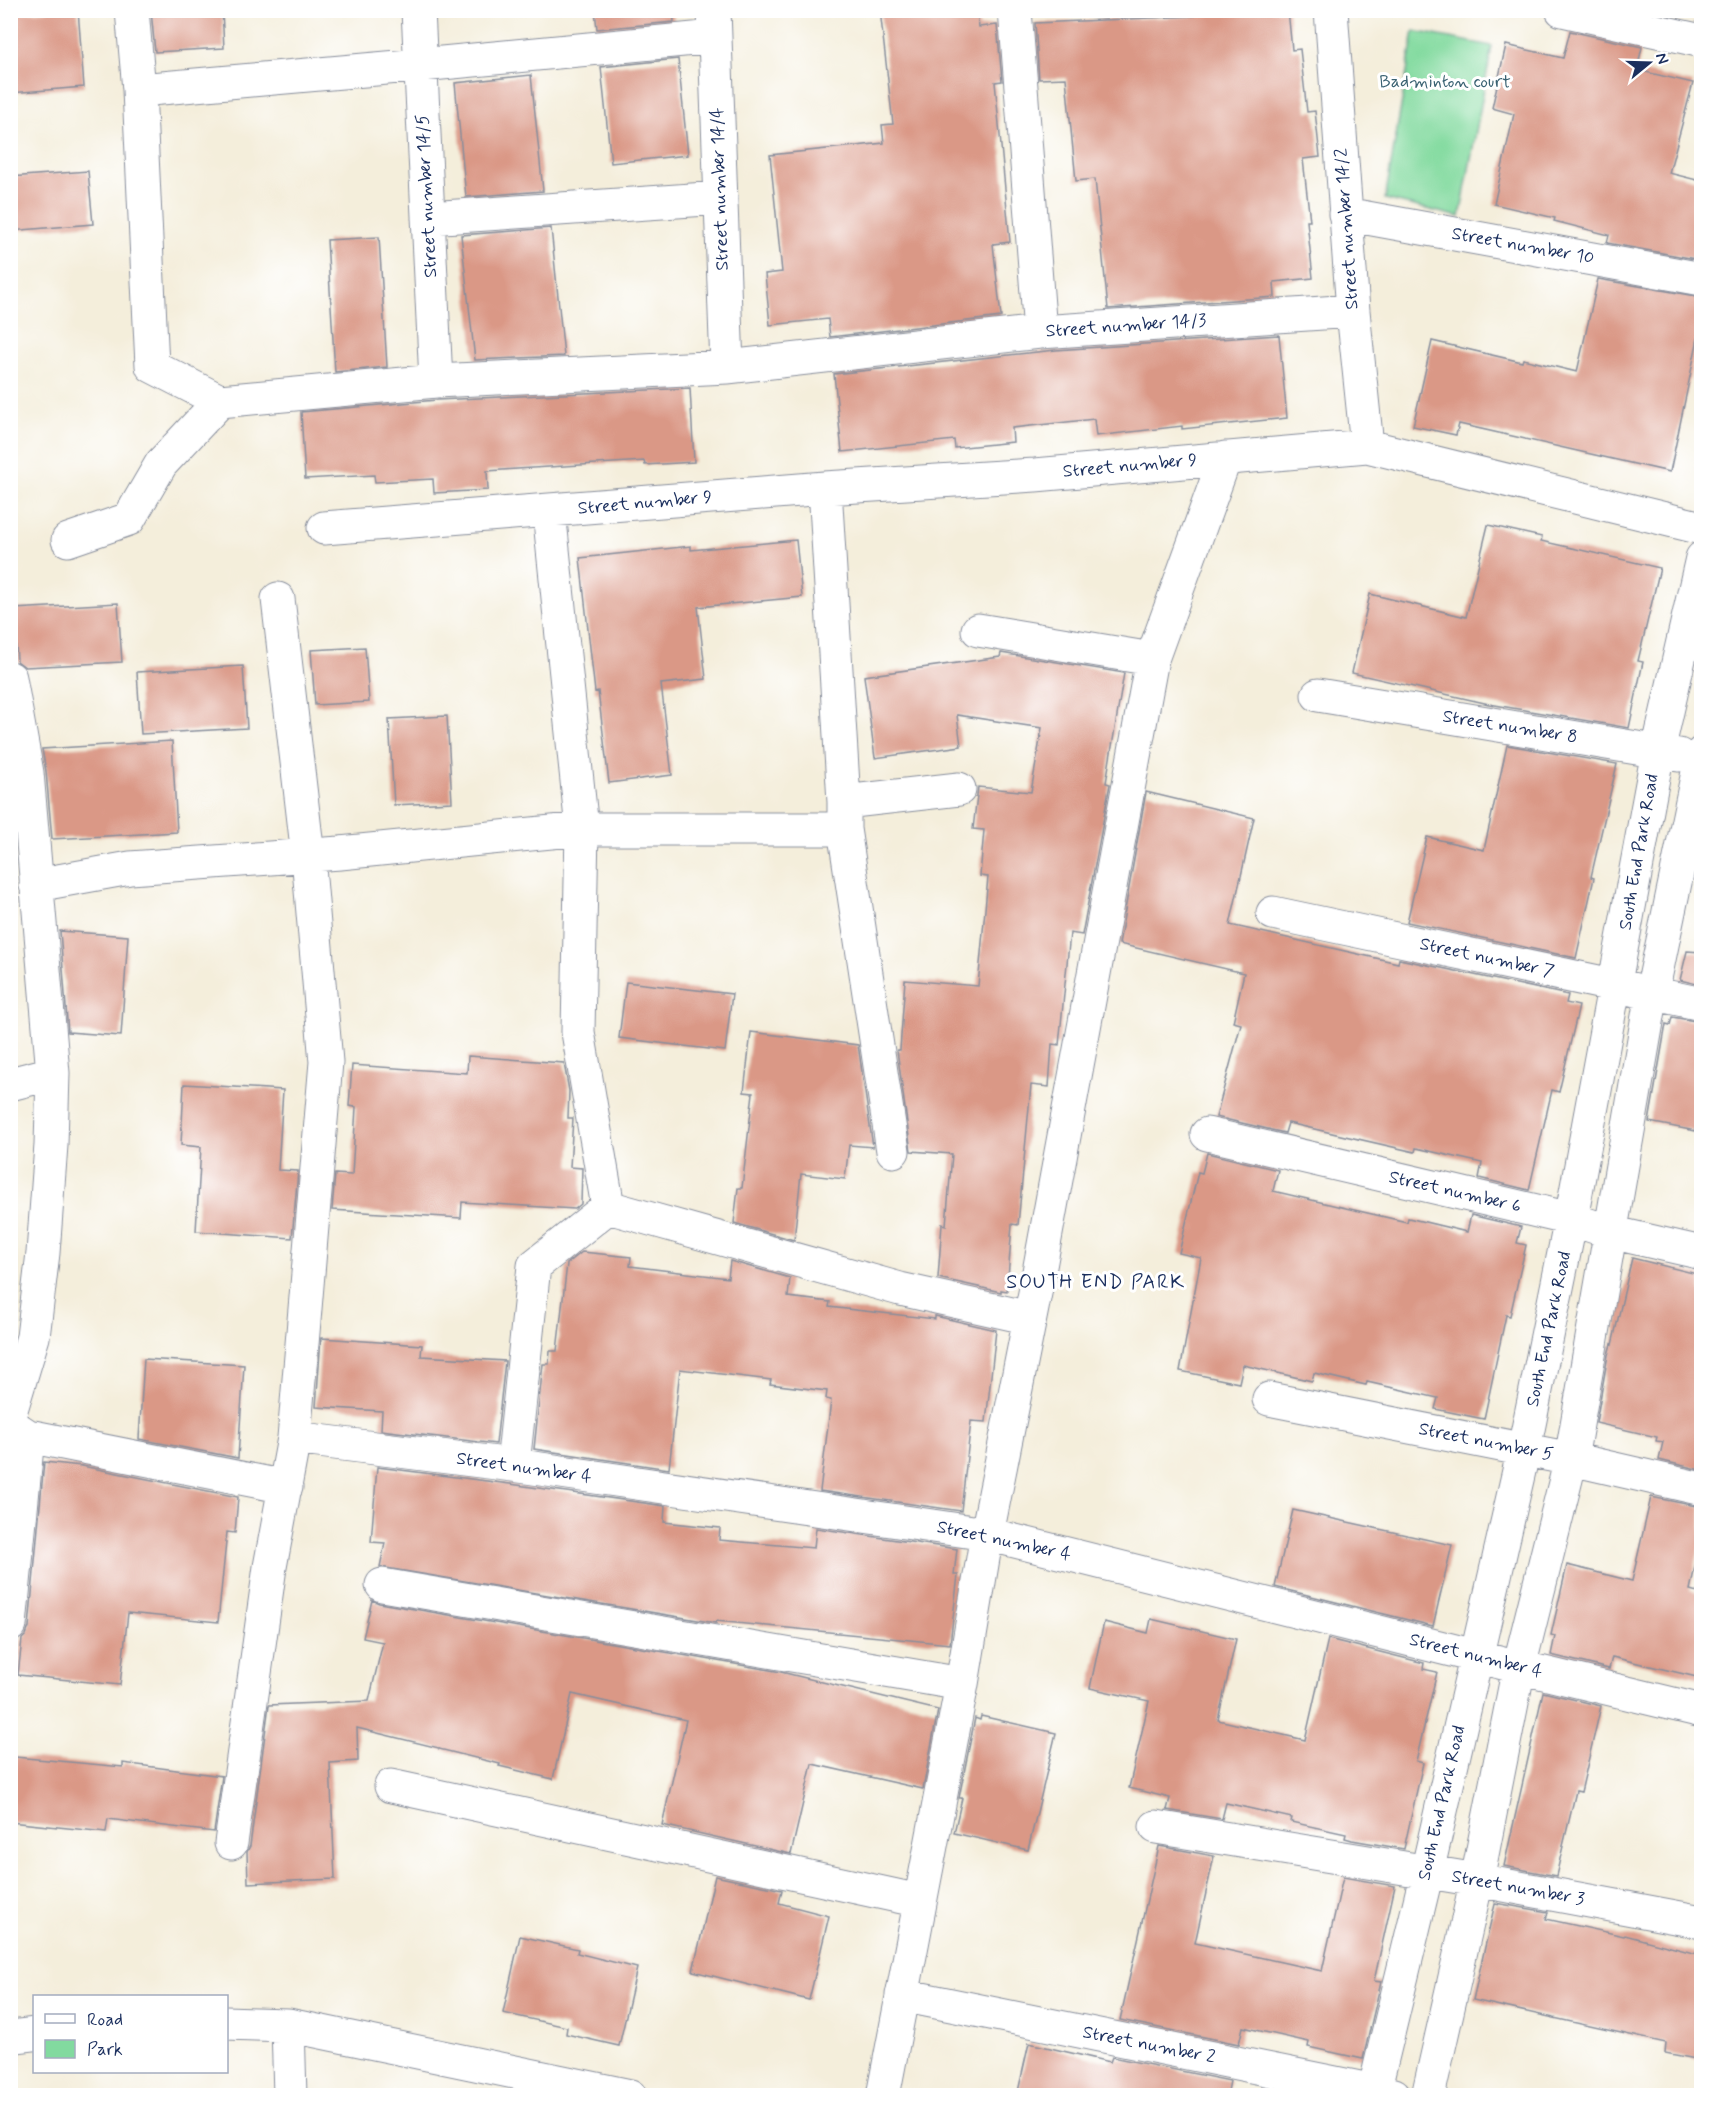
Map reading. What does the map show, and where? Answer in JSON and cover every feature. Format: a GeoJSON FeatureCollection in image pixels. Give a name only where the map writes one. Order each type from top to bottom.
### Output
{"type":"FeatureCollection","features":[{"type":"Feature","properties":{"kind":"street"},"geometry":{"type":"LineString","coordinates":[[132,10],[139,90],[153,366],[220,401],[436,381],[727,367],[1040,332]]}},
{"type":"Feature","properties":{"kind":"street","name":"Street number 14/5"},"geometry":{"type":"LineString","coordinates":[[418,10],[436,381]]}},
{"type":"Feature","properties":{"kind":"street","name":"Street number 14/3"},"geometry":{"type":"LineString","coordinates":[[1015,10],[1040,332],[1353,311]]}},
{"type":"Feature","properties":{"kind":"street","name":"Street number 14/2"},"geometry":{"type":"LineString","coordinates":[[1331,10],[1353,311],[1367,446]]}},
{"type":"Feature","properties":{"kind":"street"},"geometry":{"type":"LineString","coordinates":[[1562,10],[1701,41]]}},
{"type":"Feature","properties":{"kind":"street"},"geometry":{"type":"LineString","coordinates":[[139,90],[421,65],[714,24]]}},
{"type":"Feature","properties":{"kind":"street","name":"Street number 14/4"},"geometry":{"type":"LineString","coordinates":[[714,24],[727,367]]}},
{"type":"Feature","properties":{"kind":"street"},"geometry":{"type":"LineString","coordinates":[[428,218],[721,198]]}},
{"type":"Feature","properties":{"kind":"street","name":"Street number 10"},"geometry":{"type":"LineString","coordinates":[[1345,214],[1701,279]]}},
{"type":"Feature","properties":{"kind":"street"},"geometry":{"type":"LineString","coordinates":[[68,540],[129,519],[161,464],[220,401]]}},
{"type":"Feature","properties":{"kind":"street","name":"Street number 9"},"geometry":{"type":"LineString","coordinates":[[324,528],[825,488],[1035,475],[1367,446],[1701,528]]}},
{"type":"Feature","properties":{"kind":"street"},"geometry":{"type":"LineString","coordinates":[[883,2096],[962,1684],[987,1534],[1030,1318],[1152,659],[1225,458]]}},
{"type":"Feature","properties":{"kind":"street"},"geometry":{"type":"LineString","coordinates":[[825,488],[844,815],[893,1151]]}},
{"type":"Feature","properties":{"kind":"street"},"geometry":{"type":"LineString","coordinates":[[549,511],[582,829],[578,1032],[608,1207]]}},
{"type":"Feature","properties":{"kind":"street","name":"South End Park Road"},"geometry":{"type":"LineString","coordinates":[[1381,2094],[1427,1872],[1524,1449],[1571,1219],[1658,751],[1701,558]]}},
{"type":"Feature","properties":{"kind":"street"},"geometry":{"type":"LineString","coordinates":[[231,1843],[270,1567],[294,1438],[326,1062],[308,856],[278,599]]}},
{"type":"Feature","properties":{"kind":"street"},"geometry":{"type":"LineString","coordinates":[[978,630],[1152,659]]}},
{"type":"Feature","properties":{"kind":"street"},"geometry":{"type":"LineString","coordinates":[[10,678],[19,775],[36,885],[53,1073],[51,1145],[43,1253],[34,1326],[16,1424],[10,1625]]}},
{"type":"Feature","properties":{"kind":"street","name":"Street number 8"},"geometry":{"type":"LineString","coordinates":[[1318,695],[1701,757]]}},
{"type":"Feature","properties":{"kind":"street"},"geometry":{"type":"LineString","coordinates":[[1428,2096],[1477,1880],[1519,1668],[1571,1459],[1652,993],[1701,757]]}},
{"type":"Feature","properties":{"kind":"street"},"geometry":{"type":"LineString","coordinates":[[36,885],[130,868],[308,856],[582,829],[844,815],[959,789]]}},
{"type":"Feature","properties":{"kind":"street","name":"Street number 7"},"geometry":{"type":"LineString","coordinates":[[1273,913],[1701,1004]]}},
{"type":"Feature","properties":{"kind":"street"},"geometry":{"type":"LineString","coordinates":[[10,1084],[53,1073]]}},
{"type":"Feature","properties":{"kind":"street","name":"Street number 6"},"geometry":{"type":"LineString","coordinates":[[1207,1134],[1571,1219],[1610,1232],[1701,1253]]}},
{"type":"Feature","properties":{"kind":"street"},"geometry":{"type":"LineString","coordinates":[[608,1207],[900,1289],[1030,1318]]}},
{"type":"Feature","properties":{"kind":"street"},"geometry":{"type":"LineString","coordinates":[[513,1465],[534,1266],[608,1207]]}},
{"type":"Feature","properties":{"kind":"street","name":"Street number 5"},"geometry":{"type":"LineString","coordinates":[[1269,1399],[1524,1449],[1701,1489]]}},
{"type":"Feature","properties":{"kind":"street"},"geometry":{"type":"LineString","coordinates":[[16,1424],[286,1487]]}},
{"type":"Feature","properties":{"kind":"street","name":"Street number 4"},"geometry":{"type":"LineString","coordinates":[[294,1438],[513,1465],[987,1534],[1519,1668],[1701,1711]]}},
{"type":"Feature","properties":{"kind":"street"},"geometry":{"type":"LineString","coordinates":[[382,1585],[962,1684]]}},
{"type":"Feature","properties":{"kind":"street"},"geometry":{"type":"LineString","coordinates":[[391,1786],[921,1901]]}},
{"type":"Feature","properties":{"kind":"street","name":"Street number 3"},"geometry":{"type":"LineString","coordinates":[[1156,1827],[1477,1880],[1701,1922]]}},
{"type":"Feature","properties":{"kind":"street","name":"Street number 2"},"geometry":{"type":"LineString","coordinates":[[903,1995],[1381,2094]]}},
{"type":"Feature","properties":{"kind":"street"},"geometry":{"type":"LineString","coordinates":[[228,2024],[288,2025],[630,2096]]}},
{"type":"Feature","properties":{"kind":"street"},"geometry":{"type":"LineString","coordinates":[[288,2025],[290,2096]]}},
{"type":"Feature","properties":{"kind":"street"},"geometry":{"type":"LineString","coordinates":[[10,2037],[33,2034]]}},
{"type":"Feature","properties":{"kind":"green space","name":"Badminton court"},"geometry":{"type":"Polygon","coordinates":[[[1414,31],[1492,46],[1460,217],[1385,199],[1414,31]]]}},
{"type":"Feature","properties":{"kind":"building"},"geometry":{"type":"Polygon","coordinates":[[[78,10],[84,87],[10,93],[10,14],[78,10]]]}},
{"type":"Feature","properties":{"kind":"building"},"geometry":{"type":"Polygon","coordinates":[[[151,10],[222,10],[224,48],[155,52],[151,10]]]}},
{"type":"Feature","properties":{"kind":"building"},"geometry":{"type":"Polygon","coordinates":[[[595,10],[673,10],[674,22],[597,29],[595,10]]]}},
{"type":"Feature","properties":{"kind":"building"},"geometry":{"type":"Polygon","coordinates":[[[880,10],[977,10],[979,27],[997,25],[1002,81],[995,82],[1010,242],[993,244],[1001,317],[830,337],[828,319],[770,325],[765,274],[782,272],[770,155],[884,143],[882,125],[893,124],[880,10]]]}},
{"type":"Feature","properties":{"kind":"building"},"geometry":{"type":"Polygon","coordinates":[[[1195,10],[1288,10],[1292,50],[1300,49],[1307,112],[1315,111],[1320,157],[1303,159],[1313,278],[1274,282],[1275,297],[1108,309],[1095,179],[1076,181],[1066,78],[1039,79],[1035,23],[1195,16],[1195,10]]]}},
{"type":"Feature","properties":{"kind":"building"},"geometry":{"type":"Polygon","coordinates":[[[1570,31],[1642,47],[1637,70],[1693,83],[1669,173],[1701,181],[1701,260],[1607,243],[1609,235],[1554,221],[1555,218],[1494,204],[1514,114],[1492,108],[1506,45],[1563,58],[1570,31]]]}},
{"type":"Feature","properties":{"kind":"building"},"geometry":{"type":"Polygon","coordinates":[[[678,59],[688,155],[611,163],[601,67],[678,59]]]}},
{"type":"Feature","properties":{"kind":"building"},"geometry":{"type":"Polygon","coordinates":[[[531,75],[543,191],[466,197],[455,83],[531,75]]]}},
{"type":"Feature","properties":{"kind":"building"},"geometry":{"type":"Polygon","coordinates":[[[88,171],[93,224],[10,231],[10,177],[88,171]]]}},
{"type":"Feature","properties":{"kind":"building"},"geometry":{"type":"Polygon","coordinates":[[[551,228],[564,356],[475,360],[461,235],[551,228]]]}},
{"type":"Feature","properties":{"kind":"building"},"geometry":{"type":"Polygon","coordinates":[[[379,237],[387,367],[335,372],[327,240],[379,237]]]}},
{"type":"Feature","properties":{"kind":"building"},"geometry":{"type":"Polygon","coordinates":[[[1598,279],[1701,297],[1701,324],[1670,472],[1459,424],[1456,435],[1413,426],[1432,341],[1577,372],[1598,279]]]}},
{"type":"Feature","properties":{"kind":"building"},"geometry":{"type":"Polygon","coordinates":[[[1279,335],[1287,418],[1182,429],[1182,426],[1096,436],[1094,419],[1012,428],[1013,442],[955,448],[954,440],[842,452],[834,374],[1056,350],[1279,335]]]}},
{"type":"Feature","properties":{"kind":"building"},"geometry":{"type":"Polygon","coordinates":[[[690,388],[694,462],[645,465],[644,461],[487,471],[488,490],[434,493],[433,479],[375,482],[374,475],[305,479],[301,412],[437,400],[690,388]]]}},
{"type":"Feature","properties":{"kind":"building"},"geometry":{"type":"Polygon","coordinates":[[[1488,525],[1542,537],[1541,541],[1660,568],[1638,661],[1643,662],[1629,728],[1489,704],[1352,673],[1370,594],[1466,617],[1488,525]]]}},
{"type":"Feature","properties":{"kind":"building"},"geometry":{"type":"Polygon","coordinates":[[[796,540],[802,597],[698,607],[706,679],[661,684],[672,775],[609,783],[598,691],[595,692],[580,558],[691,546],[691,550],[796,540]]]}},
{"type":"Feature","properties":{"kind":"building"},"geometry":{"type":"Polygon","coordinates":[[[118,603],[122,662],[25,667],[17,661],[14,609],[118,603]]]}},
{"type":"Feature","properties":{"kind":"building"},"geometry":{"type":"Polygon","coordinates":[[[365,647],[369,702],[315,705],[311,650],[365,647]]]}},
{"type":"Feature","properties":{"kind":"building"},"geometry":{"type":"Polygon","coordinates":[[[1001,653],[1124,673],[1106,783],[1110,784],[1082,935],[1070,933],[1059,1045],[1052,1044],[1049,1087],[1031,1085],[1018,1225],[1012,1224],[1007,1291],[1001,1290],[1001,1292],[938,1278],[942,1224],[946,1225],[952,1154],[911,1151],[897,1050],[900,1050],[905,980],[978,986],[988,877],[980,876],[984,830],[973,829],[978,787],[1031,792],[1042,728],[957,715],[961,746],[875,758],[864,676],[1000,657],[1001,653]]]}},
{"type":"Feature","properties":{"kind":"building"},"geometry":{"type":"Polygon","coordinates":[[[243,666],[247,728],[141,734],[137,672],[243,666]]]}},
{"type":"Feature","properties":{"kind":"building"},"geometry":{"type":"Polygon","coordinates":[[[447,716],[452,802],[394,805],[389,719],[447,716]]]}},
{"type":"Feature","properties":{"kind":"building"},"geometry":{"type":"Polygon","coordinates":[[[172,741],[177,832],[52,839],[42,749],[172,741]]]}},
{"type":"Feature","properties":{"kind":"building"},"geometry":{"type":"Polygon","coordinates":[[[1507,745],[1617,764],[1591,877],[1594,878],[1576,958],[1407,922],[1427,837],[1484,850],[1507,745]]]}},
{"type":"Feature","properties":{"kind":"building"},"geometry":{"type":"Polygon","coordinates":[[[1146,792],[1254,818],[1230,925],[1398,963],[1399,959],[1568,995],[1566,1003],[1579,1006],[1559,1092],[1552,1090],[1529,1190],[1479,1178],[1482,1163],[1416,1148],[1415,1152],[1288,1123],[1285,1133],[1216,1117],[1241,1024],[1233,1022],[1244,973],[1119,944],[1146,792]]]}},
{"type":"Feature","properties":{"kind":"building"},"geometry":{"type":"Polygon","coordinates":[[[60,931],[128,936],[121,1036],[68,1032],[60,931]]]}},
{"type":"Feature","properties":{"kind":"building"},"geometry":{"type":"Polygon","coordinates":[[[1687,951],[1701,952],[1701,985],[1680,980],[1687,951]]]}},
{"type":"Feature","properties":{"kind":"building"},"geometry":{"type":"Polygon","coordinates":[[[626,982],[732,994],[725,1051],[619,1038],[626,982]]]}},
{"type":"Feature","properties":{"kind":"building"},"geometry":{"type":"Polygon","coordinates":[[[1672,1017],[1701,1022],[1701,1132],[1649,1122],[1666,1024],[1670,1025],[1672,1017]]]}},
{"type":"Feature","properties":{"kind":"building"},"geometry":{"type":"Polygon","coordinates":[[[751,1032],[858,1045],[873,1147],[849,1145],[845,1179],[801,1174],[794,1240],[734,1223],[738,1188],[742,1188],[753,1093],[744,1092],[751,1032]]]}},
{"type":"Feature","properties":{"kind":"building"},"geometry":{"type":"Polygon","coordinates":[[[468,1056],[564,1063],[569,1091],[568,1118],[573,1118],[570,1167],[582,1168],[581,1204],[575,1209],[462,1202],[461,1218],[332,1210],[335,1174],[352,1175],[356,1107],[349,1106],[352,1065],[467,1073],[468,1056]]]}},
{"type":"Feature","properties":{"kind":"building"},"geometry":{"type":"Polygon","coordinates":[[[184,1084],[283,1090],[278,1170],[298,1171],[292,1238],[196,1231],[201,1147],[181,1145],[184,1084]]]}},
{"type":"Feature","properties":{"kind":"building"},"geometry":{"type":"Polygon","coordinates":[[[1207,1153],[1278,1170],[1273,1191],[1407,1222],[1408,1218],[1467,1232],[1471,1215],[1521,1227],[1517,1243],[1526,1245],[1510,1316],[1506,1315],[1484,1419],[1435,1409],[1438,1398],[1314,1373],[1312,1381],[1243,1365],[1239,1383],[1180,1371],[1201,1258],[1179,1253],[1198,1172],[1202,1173],[1207,1153]]]}},
{"type":"Feature","properties":{"kind":"building"},"geometry":{"type":"Polygon","coordinates":[[[582,1252],[631,1257],[630,1266],[728,1278],[730,1261],[790,1278],[788,1297],[830,1302],[829,1307],[935,1319],[935,1316],[996,1330],[986,1422],[971,1421],[961,1511],[820,1491],[831,1400],[826,1399],[827,1391],[770,1384],[771,1380],[680,1369],[669,1469],[534,1449],[543,1364],[549,1364],[550,1351],[557,1351],[567,1264],[582,1252]]]}},
{"type":"Feature","properties":{"kind":"building"},"geometry":{"type":"Polygon","coordinates":[[[1632,1258],[1701,1275],[1701,1470],[1659,1460],[1663,1442],[1656,1441],[1657,1437],[1596,1423],[1608,1355],[1632,1258]]]}},
{"type":"Feature","properties":{"kind":"building"},"geometry":{"type":"Polygon","coordinates":[[[321,1338],[422,1345],[421,1356],[505,1361],[496,1444],[381,1430],[382,1411],[316,1407],[321,1338]]]}},
{"type":"Feature","properties":{"kind":"building"},"geometry":{"type":"Polygon","coordinates":[[[144,1359],[244,1365],[238,1458],[139,1439],[144,1359]]]}},
{"type":"Feature","properties":{"kind":"building"},"geometry":{"type":"Polygon","coordinates":[[[44,1462],[82,1466],[238,1497],[235,1533],[227,1532],[218,1622],[128,1613],[120,1685],[18,1675],[22,1639],[29,1627],[44,1462]]]}},
{"type":"Feature","properties":{"kind":"building"},"geometry":{"type":"Polygon","coordinates":[[[377,1467],[665,1506],[664,1522],[720,1528],[719,1540],[814,1548],[816,1528],[957,1549],[954,1575],[958,1575],[950,1644],[716,1621],[716,1623],[380,1567],[385,1543],[371,1542],[377,1467]]]}},
{"type":"Feature","properties":{"kind":"building"},"geometry":{"type":"Polygon","coordinates":[[[1651,1497],[1701,1507],[1701,1539],[1690,1590],[1701,1593],[1701,1678],[1612,1657],[1609,1669],[1551,1655],[1555,1636],[1551,1635],[1567,1565],[1632,1581],[1651,1497]]]}},
{"type":"Feature","properties":{"kind":"building"},"geometry":{"type":"Polygon","coordinates":[[[1293,1510],[1452,1545],[1433,1626],[1275,1587],[1293,1510]]]}},
{"type":"Feature","properties":{"kind":"building"},"geometry":{"type":"Polygon","coordinates":[[[372,1600],[781,1672],[938,1710],[923,1789],[812,1764],[791,1854],[662,1825],[686,1720],[572,1694],[553,1779],[357,1728],[358,1761],[330,1763],[335,1879],[248,1883],[247,1852],[250,1846],[269,1705],[369,1701],[383,1642],[363,1638],[372,1600]]]}},
{"type":"Feature","properties":{"kind":"building"},"geometry":{"type":"Polygon","coordinates":[[[1151,1619],[1236,1639],[1218,1720],[1305,1740],[1328,1639],[1424,1663],[1423,1669],[1437,1672],[1416,1761],[1423,1763],[1404,1849],[1352,1840],[1345,1838],[1346,1834],[1291,1822],[1292,1818],[1226,1803],[1222,1819],[1167,1810],[1170,1798],[1129,1788],[1149,1701],[1090,1688],[1104,1622],[1148,1633],[1151,1619]]]}},
{"type":"Feature","properties":{"kind":"building"},"geometry":{"type":"Polygon","coordinates":[[[1543,1692],[1601,1706],[1581,1792],[1576,1791],[1556,1876],[1504,1866],[1543,1692]]]}},
{"type":"Feature","properties":{"kind":"building"},"geometry":{"type":"Polygon","coordinates":[[[981,1716],[1056,1733],[1028,1850],[954,1833],[975,1718],[980,1720],[981,1716]]]}},
{"type":"Feature","properties":{"kind":"building"},"geometry":{"type":"Polygon","coordinates":[[[15,1757],[123,1767],[123,1763],[222,1776],[214,1832],[108,1819],[106,1832],[10,1822],[15,1757]]]}},
{"type":"Feature","properties":{"kind":"building"},"geometry":{"type":"Polygon","coordinates":[[[1159,1846],[1214,1856],[1195,1943],[1322,1971],[1343,1877],[1395,1886],[1374,1981],[1381,1982],[1363,2059],[1308,2047],[1309,2042],[1243,2027],[1239,2044],[1120,2020],[1159,1846]]]}},
{"type":"Feature","properties":{"kind":"building"},"geometry":{"type":"Polygon","coordinates":[[[715,1876],[782,1890],[779,1903],[829,1916],[809,2000],[693,1971],[715,1876]]]}},
{"type":"Feature","properties":{"kind":"building"},"geometry":{"type":"Polygon","coordinates":[[[1495,1903],[1548,1912],[1546,1919],[1625,1935],[1701,1955],[1701,2060],[1665,2053],[1666,2043],[1473,2000],[1495,1903]]]}},
{"type":"Feature","properties":{"kind":"building"},"geometry":{"type":"Polygon","coordinates":[[[520,1936],[578,1949],[577,1953],[637,1968],[619,2046],[566,2034],[567,2027],[503,2013],[520,1936]]]}},
{"type":"Feature","properties":{"kind":"building"},"geometry":{"type":"Polygon","coordinates":[[[1029,2043],[1110,2062],[1112,2057],[1230,2081],[1227,2096],[1017,2096],[1029,2043]]]}},
{"type":"Feature","properties":{"kind":"district","name":"SOUTH END PARK"},"geometry":{"type":"Point","coordinates":[1096,1282]}}]}
